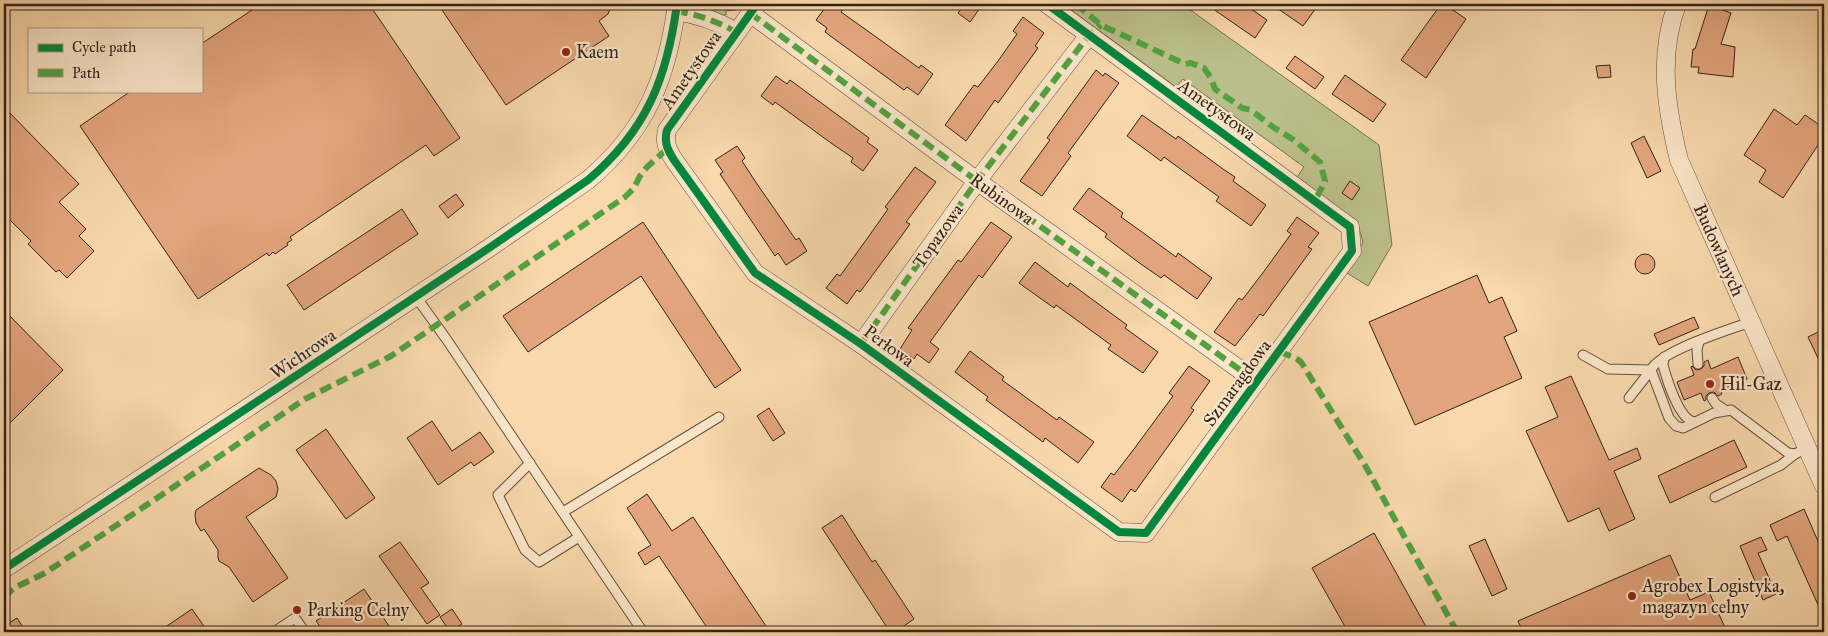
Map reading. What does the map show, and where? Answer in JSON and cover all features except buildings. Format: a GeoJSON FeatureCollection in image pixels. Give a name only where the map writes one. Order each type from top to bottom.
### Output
{"type":"FeatureCollection","features":[{"type":"Feature","properties":{"kind":"street","name":"Ametystowa"},"geometry":{"type":"LineString","coordinates":[[1047,4],[1350,227],[1352,251]]}},
{"type":"Feature","properties":{"kind":"street","name":"Budowlanych"},"geometry":{"type":"LineString","coordinates":[[1677,4],[1668,38],[1664,69],[1666,98],[1679,160],[1751,322],[1801,451],[1824,486]]}},
{"type":"Feature","properties":{"kind":"street"},"geometry":{"type":"LineString","coordinates":[[677,7],[736,32]]}},
{"type":"Feature","properties":{"kind":"street","name":"Wichrowa"},"geometry":{"type":"LineString","coordinates":[[4,569],[416,297],[572,192],[595,174],[614,156],[635,129],[650,105],[669,53],[677,7]]}},
{"type":"Feature","properties":{"kind":"street","name":"Ametystowa"},"geometry":{"type":"LineString","coordinates":[[667,130],[753,7]]}},
{"type":"Feature","properties":{"kind":"street","name":"Rubinowa"},"geometry":{"type":"LineString","coordinates":[[753,7],[977,181],[1257,382]]}},
{"type":"Feature","properties":{"kind":"street","name":"Topazowa"},"geometry":{"type":"LineString","coordinates":[[862,344],[977,181],[1089,35]]}},
{"type":"Feature","properties":{"kind":"street","name":"Perłowa"},"geometry":{"type":"LineString","coordinates":[[667,130],[665,139],[667,149],[755,273],[862,344],[1119,532],[1146,533]]}},
{"type":"Feature","properties":{"kind":"street","name":"Szmaragdowa"},"geometry":{"type":"LineString","coordinates":[[1146,533],[1352,251]]}},
{"type":"Feature","properties":{"kind":"lane"},"geometry":{"type":"LineString","coordinates":[[416,297],[447,340],[643,632]]}},
{"type":"Feature","properties":{"kind":"lane"},"geometry":{"type":"LineString","coordinates":[[1629,398],[1658,361],[1664,357],[1699,341],[1751,322]]}},
{"type":"Feature","properties":{"kind":"lane"},"geometry":{"type":"LineString","coordinates":[[1698,364],[1697,350],[1699,341]]}},
{"type":"Feature","properties":{"kind":"lane"},"geometry":{"type":"LineString","coordinates":[[1583,355],[1608,369],[1651,370]]}},
{"type":"Feature","properties":{"kind":"lane"},"geometry":{"type":"LineString","coordinates":[[1664,357],[1662,365],[1681,412],[1687,420],[1694,422]]}},
{"type":"Feature","properties":{"kind":"lane"},"geometry":{"type":"LineString","coordinates":[[1651,370],[1669,418],[1679,427],[1683,428],[1725,410]]}},
{"type":"Feature","properties":{"kind":"lane"},"geometry":{"type":"LineString","coordinates":[[1712,398],[1716,404],[1725,410],[1734,412],[1788,452],[1801,451]]}},
{"type":"Feature","properties":{"kind":"lane"},"geometry":{"type":"LineString","coordinates":[[563,512],[719,417]]}},
{"type":"Feature","properties":{"kind":"lane"},"geometry":{"type":"LineString","coordinates":[[1715,497],[1781,465],[1801,451]]}},
{"type":"Feature","properties":{"kind":"lane"},"geometry":{"type":"LineString","coordinates":[[530,463],[498,495],[524,550],[539,562],[579,536]]}},
{"type":"Feature","properties":{"kind":"lane"},"geometry":{"type":"LineString","coordinates":[[274,632],[295,618],[305,632]]}},
{"type":"Feature","properties":{"kind":"green space"},"geometry":{"type":"Polygon","coordinates":[[[698,4],[741,4],[735,10],[726,11],[726,15],[718,15],[698,4]]]}},
{"type":"Feature","properties":{"kind":"green space"},"geometry":{"type":"Polygon","coordinates":[[[1063,4],[1182,4],[1379,145],[1392,245],[1368,286],[1347,273],[1363,242],[1357,222],[1297,177],[1304,167],[1183,79],[1176,87],[1063,4]]]}},
{"type":"Feature","properties":{"kind":"marked path"},"geometry":{"type":"LineString","coordinates":[[1076,4],[1101,25],[1185,64],[1191,63],[1204,68],[1211,78],[1215,89],[1242,108],[1251,110],[1294,140],[1320,162],[1325,181],[1315,201]]}},
{"type":"Feature","properties":{"kind":"marked path"},"geometry":{"type":"LineString","coordinates":[[676,11],[707,19],[736,32]]}},
{"type":"Feature","properties":{"kind":"marked path"},"geometry":{"type":"LineString","coordinates":[[750,13],[977,181],[1257,382]]}},
{"type":"Feature","properties":{"kind":"marked path"},"geometry":{"type":"LineString","coordinates":[[861,344],[977,181],[1089,35],[1101,25]]}},
{"type":"Feature","properties":{"kind":"marked path"},"geometry":{"type":"LineString","coordinates":[[4,597],[14,588],[45,573],[305,399],[391,356],[625,197],[634,188],[647,167],[667,149]]}},
{"type":"Feature","properties":{"kind":"marked path"},"geometry":{"type":"LineString","coordinates":[[1280,351],[1301,362],[1366,467],[1457,632]]}},
{"type":"Feature","properties":{"kind":"cycle path"},"geometry":{"type":"LineString","coordinates":[[4,569],[489,248],[588,180],[625,142],[651,101],[667,56],[677,4]]}},
{"type":"Feature","properties":{"kind":"cycle path"},"geometry":{"type":"LineString","coordinates":[[757,4],[667,130],[666,138],[668,149],[674,160],[755,273],[861,344],[1119,532],[1146,533],[1352,251],[1350,227],[1047,4]]}},
{"type":"Feature","properties":{"kind":"place","name":"Kaem"},"geometry":{"type":"Point","coordinates":[566,52]}},
{"type":"Feature","properties":{"kind":"place","name":"Hil-Gaz"},"geometry":{"type":"Point","coordinates":[1710,384]}},
{"type":"Feature","properties":{"kind":"place","name":"Agrobex Logistyka, magazyn celny"},"geometry":{"type":"Point","coordinates":[1632,596]}},
{"type":"Feature","properties":{"kind":"place","name":"Parking Celny"},"geometry":{"type":"Point","coordinates":[297,610]}}]}
